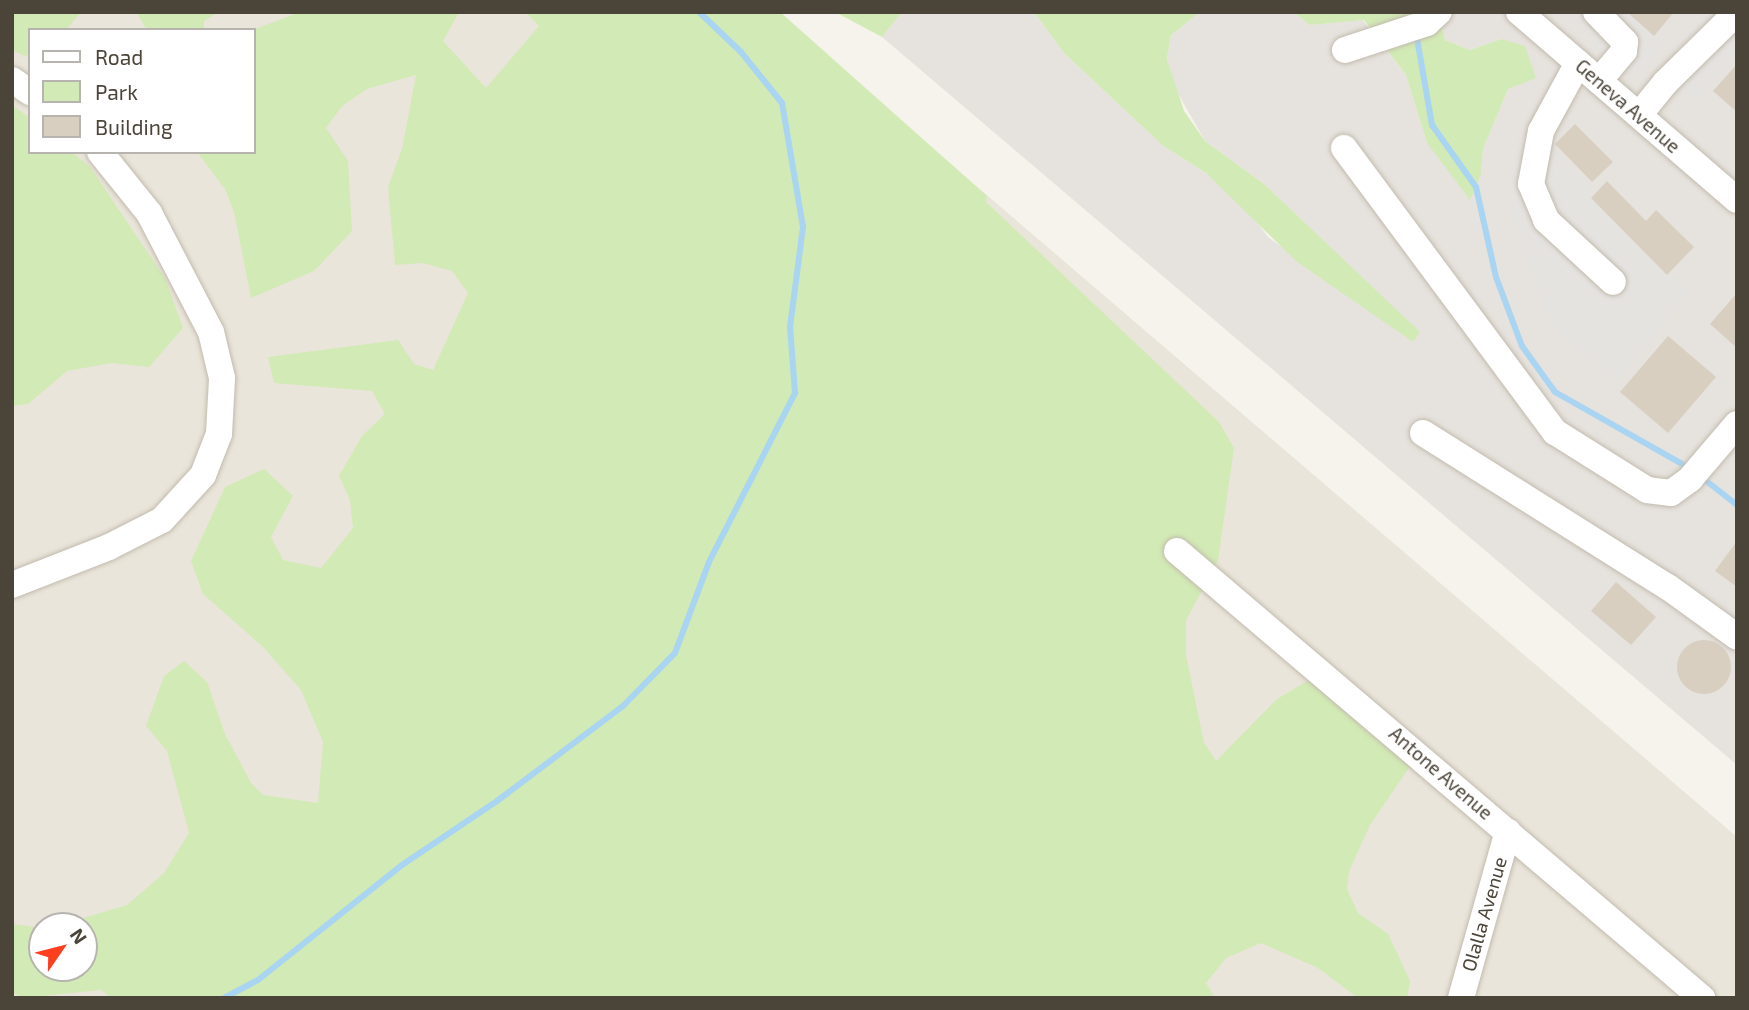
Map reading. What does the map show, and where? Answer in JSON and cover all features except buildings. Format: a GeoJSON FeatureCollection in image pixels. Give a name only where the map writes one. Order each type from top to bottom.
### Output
{"type":"FeatureCollection","features":[{"type":"Feature","properties":{"kind":"street","name":"Geneva Avenue"},"geometry":{"type":"LineString","coordinates":[[1519,12],[1737,200]]}},
{"type":"Feature","properties":{"kind":"street"},"geometry":{"type":"LineString","coordinates":[[1596,12],[1625,41],[1624,51],[1599,81]]}},
{"type":"Feature","properties":{"kind":"street"},"geometry":{"type":"LineString","coordinates":[[1639,115],[1665,83],[1734,15]]}},
{"type":"Feature","properties":{"kind":"street"},"geometry":{"type":"LineString","coordinates":[[1345,50],[1424,22]]}},
{"type":"Feature","properties":{"kind":"street"},"geometry":{"type":"LineString","coordinates":[[1578,63],[1541,131],[1531,184],[1546,220],[1613,282]]}},
{"type":"Feature","properties":{"kind":"street"},"geometry":{"type":"LineString","coordinates":[[12,80],[28,91]]}},
{"type":"Feature","properties":{"kind":"street"},"geometry":{"type":"LineString","coordinates":[[1344,148],[1555,432],[1647,490],[1671,493],[1690,479],[1737,424]]}},
{"type":"Feature","properties":{"kind":"street"},"geometry":{"type":"LineString","coordinates":[[12,585],[109,547],[162,520],[203,475],[219,434],[222,378],[211,332],[149,213],[102,154]]}},
{"type":"Feature","properties":{"kind":"street"},"geometry":{"type":"LineString","coordinates":[[1423,433],[1668,587],[1737,637]]}},
{"type":"Feature","properties":{"kind":"street","name":"Antone Avenue"},"geometry":{"type":"LineString","coordinates":[[1177,551],[1702,998]]}},
{"type":"Feature","properties":{"kind":"street","name":"Olalla Avenue"},"geometry":{"type":"LineString","coordinates":[[1461,998],[1488,888],[1508,831]]}},
{"type":"Feature","properties":{"kind":"shaded area"},"geometry":{"type":"Polygon","coordinates":[[[12,12],[780,12],[927,144],[1737,837],[1737,998],[12,998],[12,12]]]}},
{"type":"Feature","properties":{"kind":"shaded area"},"geometry":{"type":"Polygon","coordinates":[[[902,12],[1034,12],[1064,53],[1162,145],[1206,173],[1250,213],[1268,237],[1413,342],[1419,332],[1264,184],[1205,141],[1175,88],[1167,59],[1171,35],[1200,12],[1293,12],[1310,25],[1363,20],[1406,75],[1427,143],[1481,174],[1483,149],[1508,89],[1536,77],[1501,39],[1470,50],[1445,40],[1438,12],[1737,12],[1737,765],[882,37],[902,12]]]}},
{"type":"Feature","properties":{"kind":"shaded area"},"geometry":{"type":"Polygon","coordinates":[[[1566,12],[1626,12],[1663,44],[1637,77],[1602,53],[1566,12]]]}},
{"type":"Feature","properties":{"kind":"shaded area"},"geometry":{"type":"Polygon","coordinates":[[[1711,12],[1737,12],[1737,51],[1693,103],[1677,88],[1652,79],[1711,12]]]}},
{"type":"Feature","properties":{"kind":"shaded area"},"geometry":{"type":"Polygon","coordinates":[[[1535,128],[1592,189],[1587,193],[1591,198],[1663,271],[1691,289],[1615,384],[1551,324],[1514,224],[1508,169],[1535,128]]]}},
{"type":"Feature","properties":{"kind":"green space"},"geometry":{"type":"Polygon","coordinates":[[[12,12],[81,12],[68,28],[28,28],[28,55],[12,50],[12,12]]]}},
{"type":"Feature","properties":{"kind":"green space"},"geometry":{"type":"Polygon","coordinates":[[[136,12],[219,12],[204,21],[204,28],[146,28],[136,12]]]}},
{"type":"Feature","properties":{"kind":"green space"},"geometry":{"type":"Polygon","coordinates":[[[300,12],[459,12],[443,41],[486,88],[539,26],[525,12],[780,12],[987,196],[986,202],[1219,422],[1234,448],[1218,561],[1186,620],[1186,655],[1204,743],[1216,761],[1277,699],[1309,680],[1413,762],[1370,825],[1349,871],[1347,889],[1358,913],[1388,934],[1410,981],[1407,998],[1358,998],[1318,968],[1261,943],[1226,958],[1206,983],[1215,998],[112,998],[101,990],[23,998],[12,992],[12,924],[28,926],[28,982],[98,982],[98,914],[127,905],[164,873],[189,833],[167,751],[146,726],[164,676],[184,661],[207,682],[225,734],[251,783],[263,795],[318,803],[323,742],[301,690],[263,647],[203,594],[191,561],[225,487],[264,469],[293,496],[271,537],[283,560],[321,568],[353,528],[350,500],[339,476],[362,436],[385,414],[372,391],[274,383],[268,357],[398,340],[414,364],[433,370],[468,293],[452,271],[423,263],[395,265],[388,187],[402,149],[416,75],[367,89],[342,106],[326,128],[348,161],[352,231],[314,271],[251,298],[234,212],[225,189],[199,154],[256,154],[256,29],[300,12]]]}},
{"type":"Feature","properties":{"kind":"green space"},"geometry":{"type":"Polygon","coordinates":[[[835,12],[902,12],[882,37],[835,12]]]}},
{"type":"Feature","properties":{"kind":"green space"},"geometry":{"type":"Polygon","coordinates":[[[1034,12],[1200,12],[1171,35],[1167,59],[1184,111],[1205,141],[1264,184],[1420,332],[1413,342],[1296,261],[1206,173],[1162,145],[1064,53],[1034,12]]]}},
{"type":"Feature","properties":{"kind":"green space"},"geometry":{"type":"Polygon","coordinates":[[[1293,12],[1438,12],[1445,40],[1470,50],[1501,39],[1525,46],[1536,78],[1508,89],[1483,149],[1481,174],[1470,200],[1427,143],[1406,75],[1364,20],[1310,25],[1293,12]]]}},
{"type":"Feature","properties":{"kind":"green space"},"geometry":{"type":"Polygon","coordinates":[[[12,105],[28,117],[28,154],[74,154],[90,167],[165,278],[183,328],[149,367],[112,363],[67,371],[28,404],[12,406],[12,105]]]}},
{"type":"Feature","properties":{"kind":"waterway"},"geometry":{"type":"LineString","coordinates":[[224,998],[258,980],[402,865],[497,801],[623,706],[675,653],[709,562],[795,393],[790,327],[803,227],[782,103],[741,52],[699,12]]}},
{"type":"Feature","properties":{"kind":"waterway"},"geometry":{"type":"LineString","coordinates":[[1416,33],[1432,125],[1476,187],[1496,277],[1522,346],[1555,392],[1691,469]]}},
{"type":"Feature","properties":{"kind":"waterway"},"geometry":{"type":"LineString","coordinates":[[1700,476],[1737,505]]}}]}
